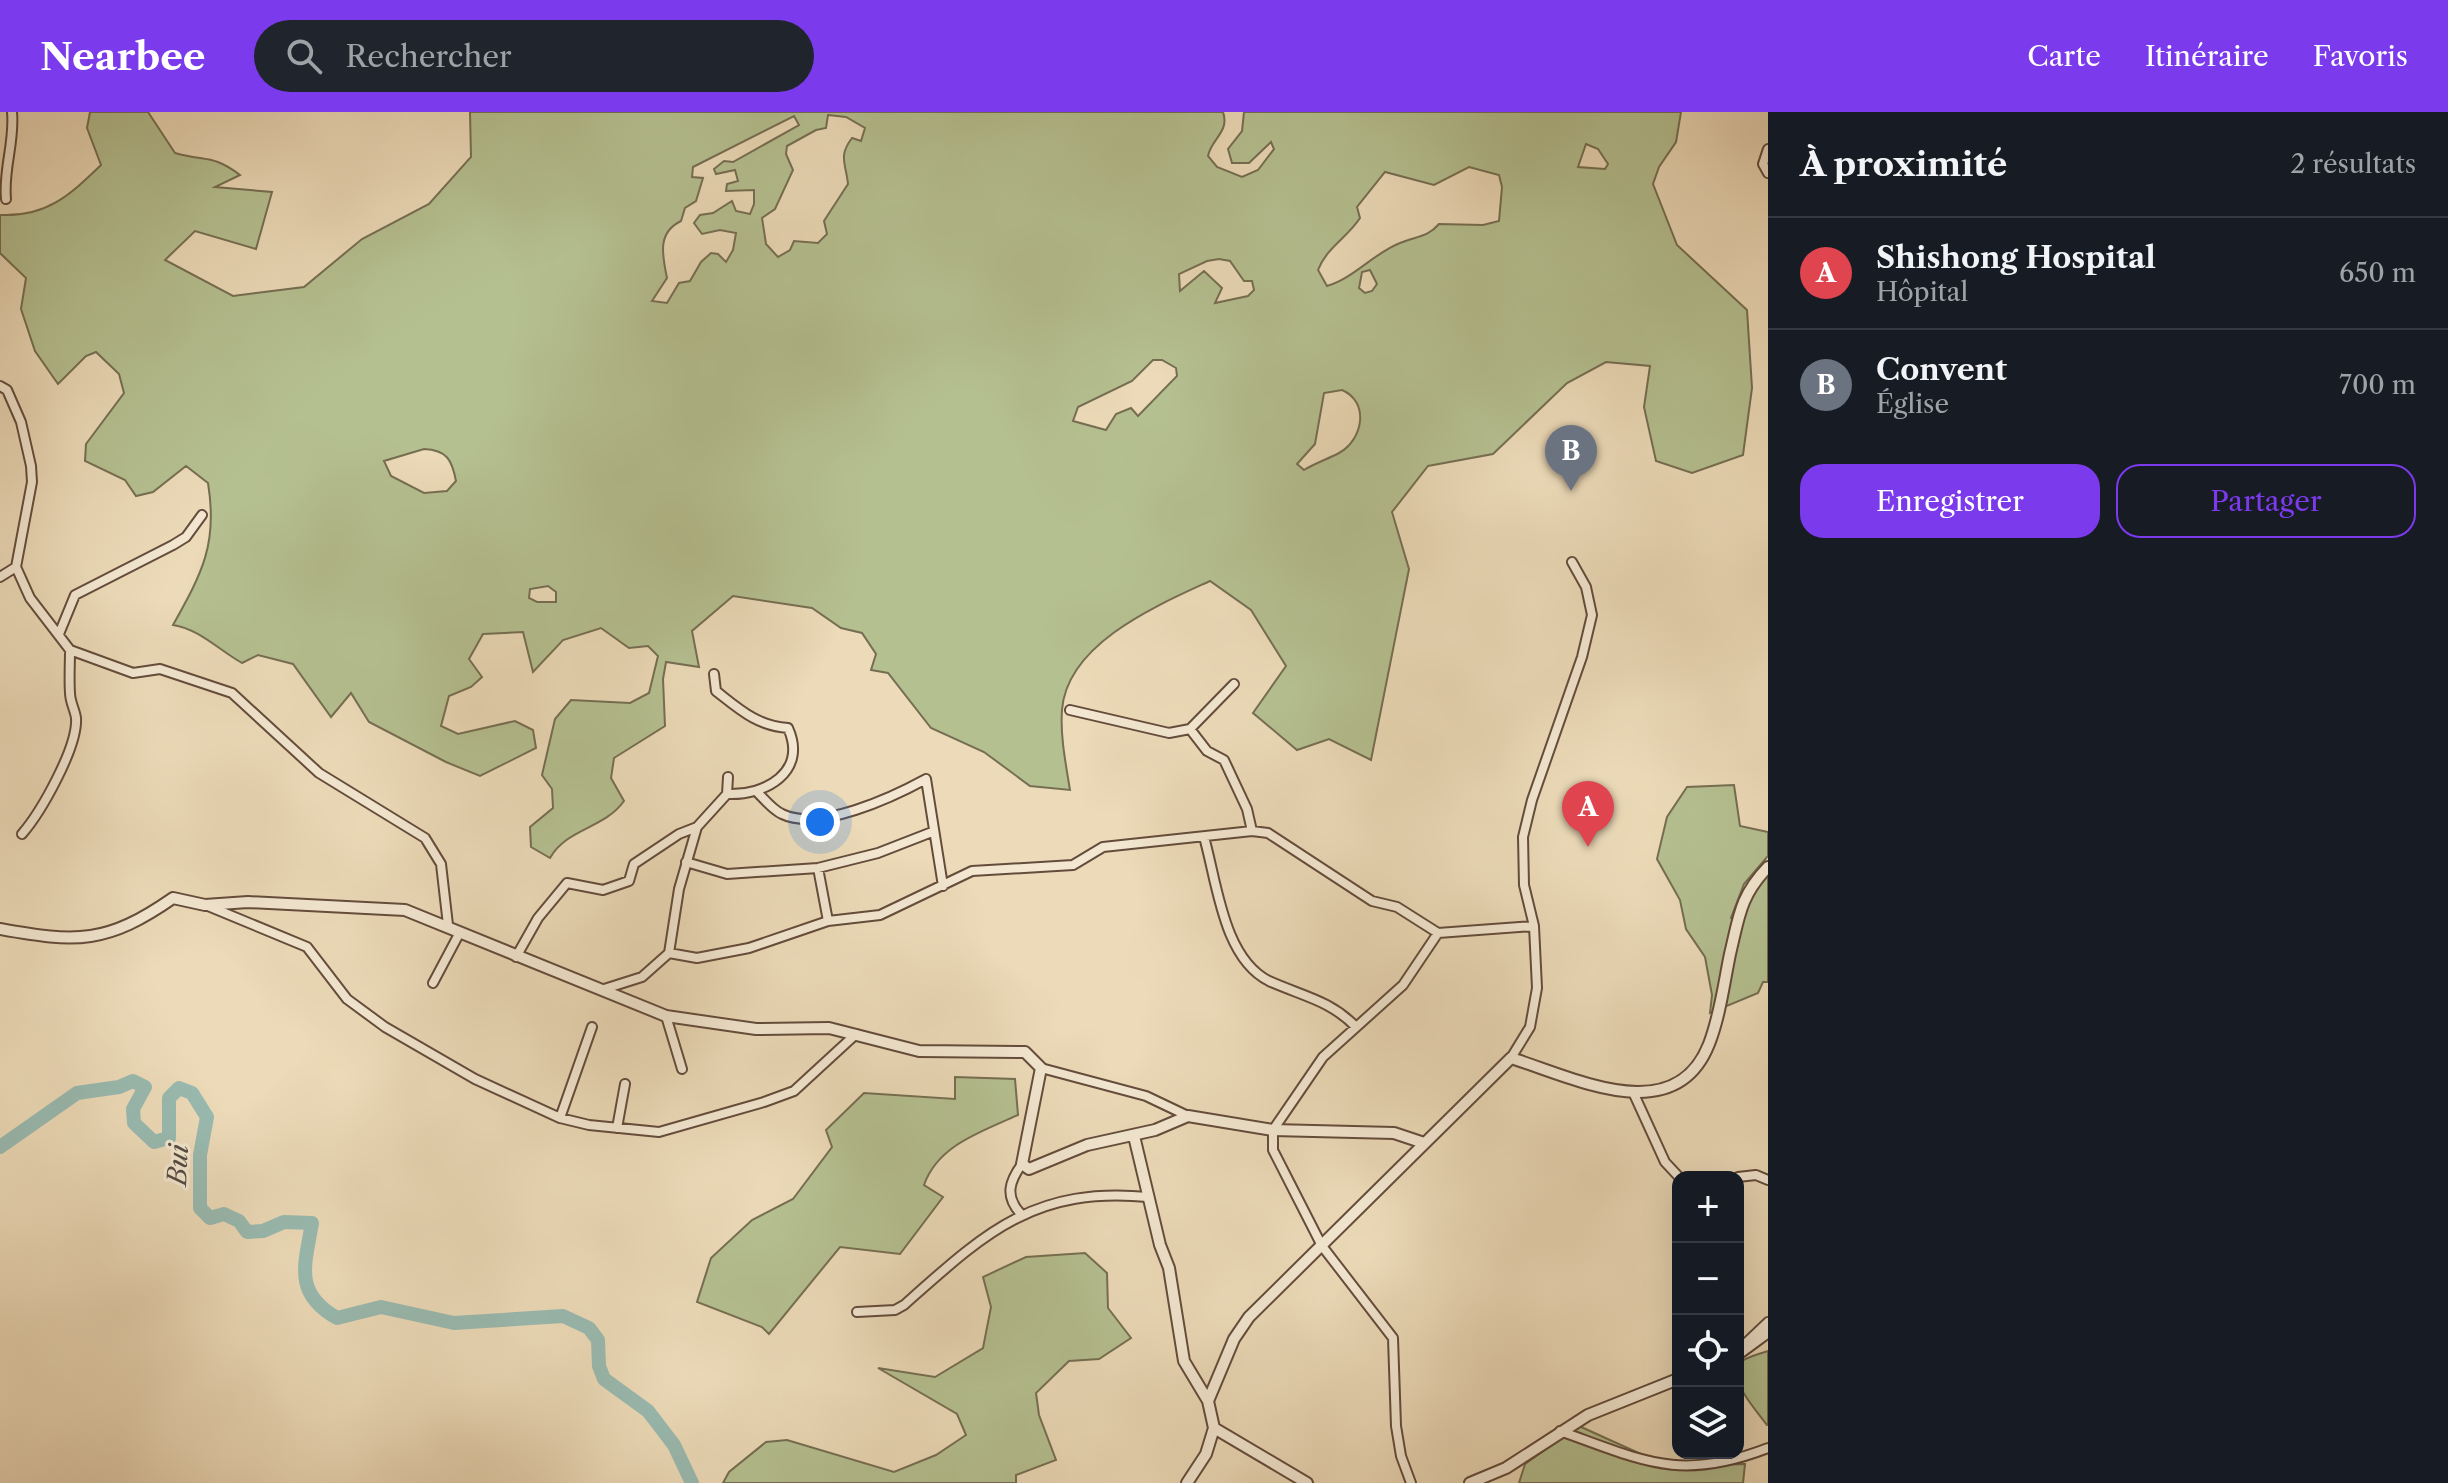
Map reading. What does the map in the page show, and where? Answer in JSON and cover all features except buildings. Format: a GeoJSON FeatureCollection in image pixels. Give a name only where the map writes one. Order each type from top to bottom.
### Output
{"type":"FeatureCollection","features":[{"type":"Feature","properties":{"kind":"street"},"geometry":{"type":"LineString","coordinates":[[6,199],[4,179],[14,128],[12,112]]}},
{"type":"Feature","properties":{"kind":"street"},"geometry":{"type":"LineString","coordinates":[[1768,149],[1763,164],[1768,173]]}},
{"type":"Feature","properties":{"kind":"street"},"geometry":{"type":"LineString","coordinates":[[0,386],[7,390],[21,422],[31,466],[32,482],[16,567],[30,598],[70,650],[70,692],[76,719],[69,749],[56,774],[51,795],[22,834]]}},
{"type":"Feature","properties":{"kind":"street"},"geometry":{"type":"LineString","coordinates":[[59,634],[75,595],[186,537],[202,515]]}},
{"type":"Feature","properties":{"kind":"street"},"geometry":{"type":"LineString","coordinates":[[1208,1401],[1223,1361],[1249,1317],[1511,1058],[1530,1027],[1537,988],[1534,926],[1524,885],[1523,837],[1532,800],[1582,657],[1592,615],[1590,599],[1572,562]]}},
{"type":"Feature","properties":{"kind":"street"},"geometry":{"type":"LineString","coordinates":[[0,577],[16,567]]}},
{"type":"Feature","properties":{"kind":"street"},"geometry":{"type":"LineString","coordinates":[[70,650],[133,673],[160,669],[232,693],[319,773],[425,838],[441,864],[448,925]]}},
{"type":"Feature","properties":{"kind":"street"},"geometry":{"type":"LineString","coordinates":[[714,674],[716,691],[744,716],[773,727],[788,728],[791,735],[792,752],[786,772],[758,793],[727,794]]}},
{"type":"Feature","properties":{"kind":"street"},"geometry":{"type":"LineString","coordinates":[[1070,710],[1169,733],[1190,729],[1234,684]]}},
{"type":"Feature","properties":{"kind":"street"},"geometry":{"type":"LineString","coordinates":[[1190,729],[1207,751],[1224,760],[1247,809],[1252,831]]}},
{"type":"Feature","properties":{"kind":"street"},"geometry":{"type":"LineString","coordinates":[[601,990],[642,977],[669,953],[686,862],[697,827],[727,794],[728,777]]}},
{"type":"Feature","properties":{"kind":"street"},"geometry":{"type":"LineString","coordinates":[[758,793],[780,814],[821,817],[862,809],[926,779],[943,886]]}},
{"type":"Feature","properties":{"kind":"street"},"geometry":{"type":"LineString","coordinates":[[516,957],[538,918],[567,883],[603,890],[629,881],[634,864],[679,834],[697,827]]}},
{"type":"Feature","properties":{"kind":"street"},"geometry":{"type":"LineString","coordinates":[[669,953],[697,958],[749,948],[828,921],[880,915],[972,871],[1073,865],[1103,847],[1252,831],[1268,833],[1372,901],[1397,907],[1438,933],[1534,926]]}},
{"type":"Feature","properties":{"kind":"street"},"geometry":{"type":"LineString","coordinates":[[686,862],[727,874],[818,868],[878,853],[932,832]]}},
{"type":"Feature","properties":{"kind":"street"},"geometry":{"type":"LineString","coordinates":[[1204,837],[1232,938],[1241,956],[1266,979],[1327,1002],[1356,1027]]}},
{"type":"Feature","properties":{"kind":"street"},"geometry":{"type":"LineString","coordinates":[[1511,1058],[1633,1092],[1671,1088],[1684,1082],[1700,1063],[1710,1042],[1741,902],[1768,867]]}},
{"type":"Feature","properties":{"kind":"street"},"geometry":{"type":"LineString","coordinates":[[818,868],[828,921]]}},
{"type":"Feature","properties":{"kind":"street"},"geometry":{"type":"LineString","coordinates":[[0,929],[59,940],[108,933],[135,925],[173,898],[205,905],[307,947],[347,999],[385,1027],[475,1079],[560,1118],[617,1128],[659,1132],[779,1097],[794,1091],[856,1033]]}},
{"type":"Feature","properties":{"kind":"street"},"geometry":{"type":"LineString","coordinates":[[205,905],[248,902],[405,910],[666,1016],[756,1029],[829,1028],[919,1051],[1025,1052],[1041,1068],[1146,1096],[1188,1116],[1273,1130],[1394,1133],[1424,1143]]}},
{"type":"Feature","properties":{"kind":"street"},"geometry":{"type":"LineString","coordinates":[[1411,1483],[1401,1456],[1396,1426],[1393,1338],[1322,1246],[1273,1150],[1273,1130],[1323,1057],[1403,985],[1438,933]]}},
{"type":"Feature","properties":{"kind":"street"},"geometry":{"type":"LineString","coordinates":[[433,983],[459,934]]}},
{"type":"Feature","properties":{"kind":"street"},"geometry":{"type":"LineString","coordinates":[[666,1016],[682,1069]]}},
{"type":"Feature","properties":{"kind":"street"},"geometry":{"type":"LineString","coordinates":[[560,1118],[592,1027]]}},
{"type":"Feature","properties":{"kind":"street"},"geometry":{"type":"LineString","coordinates":[[1020,1213],[1011,1203],[1009,1189],[1022,1164],[1041,1068]]}},
{"type":"Feature","properties":{"kind":"street"},"geometry":{"type":"LineString","coordinates":[[617,1128],[625,1084]]}},
{"type":"Feature","properties":{"kind":"street"},"geometry":{"type":"LineString","coordinates":[[1633,1092],[1665,1162],[1673,1171]]}},
{"type":"Feature","properties":{"kind":"street"},"geometry":{"type":"LineString","coordinates":[[1022,1164],[1029,1169],[1087,1145],[1134,1136],[1188,1116]]}},
{"type":"Feature","properties":{"kind":"street"},"geometry":{"type":"LineString","coordinates":[[1134,1136],[1169,1268],[1184,1361],[1208,1401],[1214,1428],[1206,1454],[1187,1483]]}},
{"type":"Feature","properties":{"kind":"street"},"geometry":{"type":"LineString","coordinates":[[1744,1176],[1756,1175],[1768,1180]]}},
{"type":"Feature","properties":{"kind":"street"},"geometry":{"type":"LineString","coordinates":[[857,1312],[895,1310],[904,1305],[983,1238],[1020,1213],[1112,1193],[1148,1197]]}},
{"type":"Feature","properties":{"kind":"street"},"geometry":{"type":"LineString","coordinates":[[1747,1342],[1768,1322]]}},
{"type":"Feature","properties":{"kind":"street"},"geometry":{"type":"LineString","coordinates":[[1744,1350],[1768,1332]]}},
{"type":"Feature","properties":{"kind":"street"},"geometry":{"type":"LineString","coordinates":[[1470,1483],[1506,1468],[1588,1415],[1672,1381]]}},
{"type":"Feature","properties":{"kind":"street"},"geometry":{"type":"LineString","coordinates":[[1214,1428],[1307,1483]]}},
{"type":"Feature","properties":{"kind":"street"},"geometry":{"type":"LineString","coordinates":[[1559,1431],[1634,1458],[1687,1469],[1719,1465],[1768,1448]]}},
{"type":"Feature","properties":{"kind":"green space"},"geometry":{"type":"Polygon","coordinates":[[[90,112],[148,112],[175,153],[215,161],[240,175],[215,187],[272,192],[256,249],[195,231],[165,260],[233,296],[304,287],[362,239],[429,204],[471,157],[470,112],[1223,112],[1224,125],[1208,156],[1217,167],[1242,177],[1258,170],[1274,149],[1271,142],[1249,163],[1232,163],[1228,149],[1242,131],[1244,112],[1681,112],[1676,142],[1659,167],[1653,184],[1677,245],[1747,310],[1752,388],[1743,455],[1692,473],[1656,461],[1644,407],[1650,366],[1606,362],[1567,383],[1493,454],[1428,466],[1392,512],[1409,569],[1371,760],[1329,739],[1297,750],[1253,713],[1286,666],[1251,610],[1210,581],[1118,629],[1080,665],[1068,686],[1062,710],[1070,790],[1030,786],[984,752],[931,728],[888,673],[871,670],[876,654],[862,633],[841,628],[812,608],[733,596],[692,631],[699,667],[666,662],[663,679],[665,726],[614,758],[611,778],[624,801],[606,818],[566,840],[550,858],[531,847],[530,827],[553,808],[552,789],[542,775],[555,719],[571,700],[630,703],[649,693],[658,656],[648,646],[629,648],[601,628],[563,640],[533,672],[523,632],[483,634],[469,659],[482,677],[471,687],[449,696],[441,726],[458,734],[515,721],[533,730],[536,748],[480,776],[369,722],[351,693],[331,717],[293,664],[258,655],[242,663],[200,635],[173,625],[199,573],[209,541],[211,504],[208,483],[186,466],[153,492],[136,496],[125,480],[85,461],[86,444],[124,393],[119,374],[96,352],[86,356],[58,384],[35,351],[21,309],[26,278],[0,253],[0,215],[16,215],[44,208],[67,195],[101,165],[87,128],[90,112]],[[828,115],[826,128],[787,146],[786,154],[793,170],[775,209],[762,218],[766,244],[778,257],[790,250],[794,241],[818,243],[827,234],[824,221],[848,184],[845,150],[852,138],[861,141],[865,128],[846,117],[828,115]],[[794,116],[693,167],[692,177],[703,178],[696,201],[685,208],[681,221],[668,232],[663,246],[667,278],[652,301],[667,303],[679,283],[690,281],[701,262],[711,253],[718,254],[726,262],[733,250],[736,233],[720,230],[702,234],[694,223],[700,215],[713,213],[732,201],[736,211],[750,214],[754,190],[726,191],[727,184],[738,181],[735,170],[716,174],[714,169],[724,161],[733,162],[799,125],[794,116]],[[1586,144],[1578,167],[1605,169],[1608,164],[1598,149],[1586,144]],[[1469,167],[1434,185],[1385,172],[1357,207],[1360,218],[1327,255],[1318,270],[1327,286],[1391,247],[1426,234],[1439,224],[1483,225],[1499,221],[1502,187],[1499,175],[1469,167]],[[1219,259],[1179,274],[1180,291],[1204,271],[1222,288],[1215,303],[1248,296],[1254,290],[1252,281],[1244,281],[1230,261],[1219,259]],[[1370,270],[1362,272],[1359,288],[1365,293],[1372,291],[1377,284],[1370,270]],[[1153,360],[1132,381],[1078,407],[1073,421],[1106,430],[1116,414],[1131,408],[1138,416],[1177,376],[1176,368],[1162,360],[1153,360]],[[1342,390],[1324,393],[1315,444],[1297,464],[1304,470],[1339,453],[1358,431],[1360,412],[1357,403],[1342,390]],[[424,449],[384,461],[391,476],[424,493],[447,491],[456,481],[453,467],[443,454],[424,449]],[[548,586],[530,589],[529,598],[537,602],[556,602],[556,592],[548,586]]]}},
{"type":"Feature","properties":{"kind":"green space"},"geometry":{"type":"Polygon","coordinates":[[[1734,785],[1740,826],[1768,832],[1768,856],[1744,884],[1731,918],[1739,925],[1746,898],[1768,873],[1768,982],[1763,982],[1758,993],[1710,1013],[1712,995],[1705,957],[1686,929],[1680,900],[1657,859],[1667,817],[1687,787],[1734,785]]]}},
{"type":"Feature","properties":{"kind":"green space"},"geometry":{"type":"Polygon","coordinates":[[[955,1077],[1015,1079],[1018,1115],[962,1141],[939,1160],[924,1185],[943,1197],[900,1254],[840,1247],[769,1334],[762,1327],[697,1302],[711,1258],[752,1220],[793,1199],[832,1147],[826,1130],[864,1093],[955,1099],[955,1077]]]}},
{"type":"Feature","properties":{"kind":"green space"},"geometry":{"type":"Polygon","coordinates":[[[1085,1253],[1107,1273],[1108,1308],[1131,1338],[1099,1359],[1069,1361],[1036,1393],[1039,1415],[1056,1460],[1016,1475],[1016,1483],[723,1483],[729,1472],[766,1442],[787,1440],[894,1472],[936,1455],[966,1435],[957,1414],[878,1368],[935,1377],[983,1348],[991,1307],[983,1277],[1026,1257],[1085,1253]]]}},
{"type":"Feature","properties":{"kind":"green space"},"geometry":{"type":"Polygon","coordinates":[[[1768,1351],[1768,1425],[1744,1394],[1745,1359],[1768,1351]]]}},
{"type":"Feature","properties":{"kind":"green space"},"geometry":{"type":"Polygon","coordinates":[[[1579,1426],[1665,1465],[1745,1464],[1743,1483],[1519,1483],[1525,1464],[1579,1426]]]}},
{"type":"Feature","properties":{"kind":"waterway","name":"Bui"},"geometry":{"type":"LineString","coordinates":[[0,1147],[77,1093],[119,1087],[133,1081],[145,1087],[133,1109],[134,1123],[154,1142],[169,1138],[169,1098],[179,1088],[192,1093],[207,1117],[200,1155],[200,1208],[210,1218],[224,1214],[239,1221],[247,1232],[263,1231],[284,1222],[312,1223],[305,1277],[314,1299],[323,1308],[337,1318],[381,1307],[454,1323],[563,1316],[589,1328],[598,1340],[599,1366],[604,1379],[648,1411],[674,1445],[692,1483]]}},
{"type":"Feature","properties":{"kind":"place","name":"Convent"},"geometry":{"type":"Point","coordinates":[1571,491]}},
{"type":"Feature","properties":{"kind":"place","name":"Shishong Hospital"},"geometry":{"type":"Point","coordinates":[1588,847]}}]}
